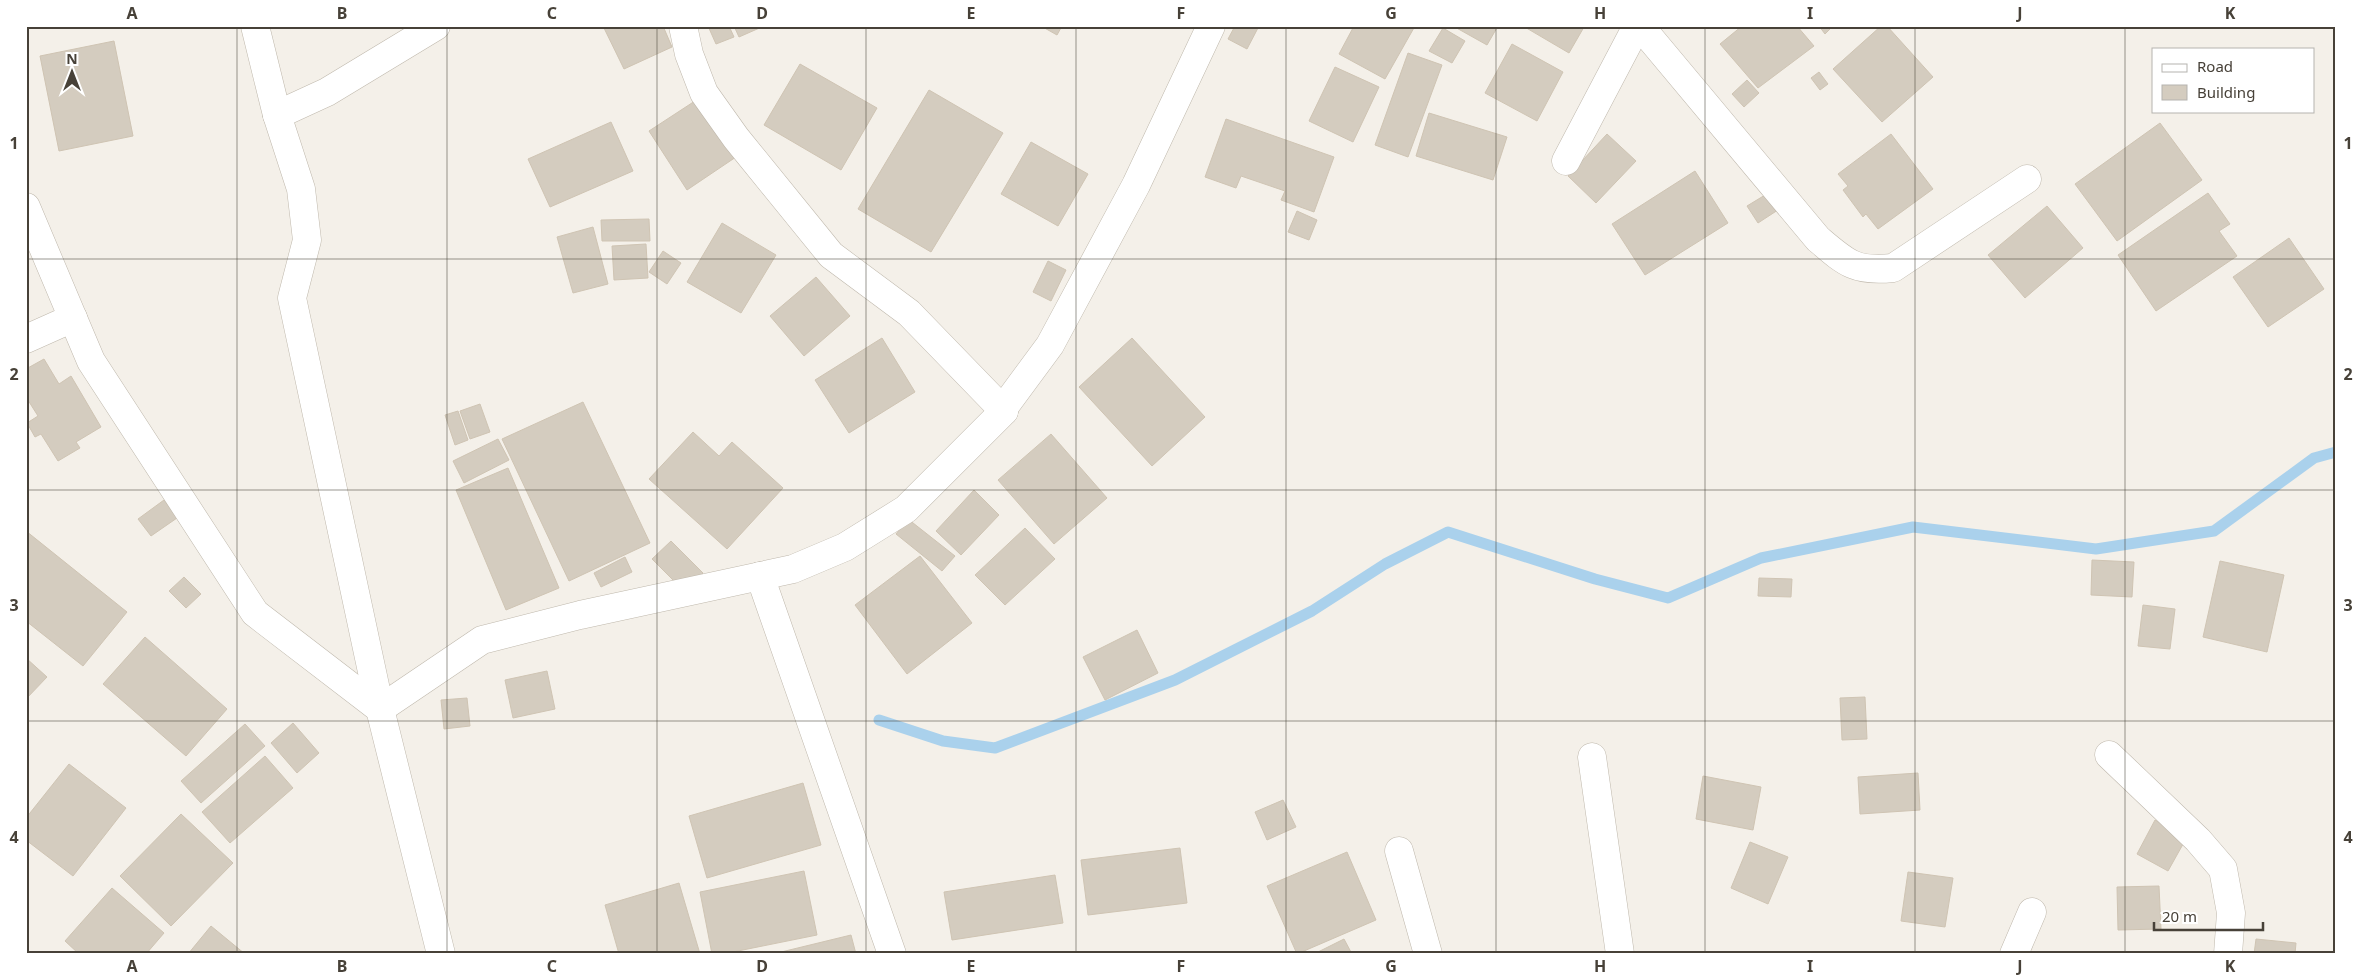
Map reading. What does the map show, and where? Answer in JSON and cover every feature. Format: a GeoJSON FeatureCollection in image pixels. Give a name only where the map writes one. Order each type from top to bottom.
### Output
{"type":"FeatureCollection","features":[{"type":"Feature","properties":{"kind":"street"},"geometry":{"type":"LineString","coordinates":[[255,26],[277,115],[301,189],[307,240],[292,298],[380,709],[441,954]]}},
{"type":"Feature","properties":{"kind":"street"},"geometry":{"type":"LineString","coordinates":[[277,115],[327,92],[436,26]]}},
{"type":"Feature","properties":{"kind":"street"},"geometry":{"type":"LineString","coordinates":[[683,26],[689,54],[704,93],[736,138],[831,255],[910,313],[1004,411]]}},
{"type":"Feature","properties":{"kind":"street"},"geometry":{"type":"LineString","coordinates":[[380,709],[482,640],[580,615],[793,569],[845,547],[906,509],[1004,411],[1005,406],[1050,345],[1136,185],[1211,26]]}},
{"type":"Feature","properties":{"kind":"street"},"geometry":{"type":"LineString","coordinates":[[1566,161],[1638,26],[1818,239],[1844,262],[1870,270],[1893,268],[2027,179]]}},
{"type":"Feature","properties":{"kind":"street"},"geometry":{"type":"LineString","coordinates":[[26,207],[91,360],[255,613],[380,709]]}},
{"type":"Feature","properties":{"kind":"street"},"geometry":{"type":"LineString","coordinates":[[26,339],[73,318]]}},
{"type":"Feature","properties":{"kind":"street"},"geometry":{"type":"LineString","coordinates":[[760,576],[892,954]]}},
{"type":"Feature","properties":{"kind":"street"},"geometry":{"type":"LineString","coordinates":[[2109,755],[2198,840],[2223,869],[2231,913],[2228,954]]}},
{"type":"Feature","properties":{"kind":"street"},"geometry":{"type":"LineString","coordinates":[[1592,757],[1620,954]]}},
{"type":"Feature","properties":{"kind":"street"},"geometry":{"type":"LineString","coordinates":[[1399,851],[1428,954]]}},
{"type":"Feature","properties":{"kind":"street"},"geometry":{"type":"LineString","coordinates":[[2014,954],[2032,912]]}},
{"type":"Feature","properties":{"kind":"building"},"geometry":{"type":"Polygon","coordinates":[[[603,26],[663,26],[672,47],[624,69],[603,26]]]}},
{"type":"Feature","properties":{"kind":"building"},"geometry":{"type":"Polygon","coordinates":[[[708,26],[729,26],[734,37],[716,44],[708,26]]]}},
{"type":"Feature","properties":{"kind":"building"},"geometry":{"type":"Polygon","coordinates":[[[734,26],[764,26],[739,37],[734,26]]]}},
{"type":"Feature","properties":{"kind":"building"},"geometry":{"type":"Polygon","coordinates":[[[1041,26],[1062,26],[1057,35],[1041,26]]]}},
{"type":"Feature","properties":{"kind":"building"},"geometry":{"type":"Polygon","coordinates":[[[1235,26],[1259,26],[1247,49],[1228,39],[1235,26]]]}},
{"type":"Feature","properties":{"kind":"building"},"geometry":{"type":"Polygon","coordinates":[[[1354,26],[1415,26],[1385,79],[1339,54],[1354,26]]]}},
{"type":"Feature","properties":{"kind":"building"},"geometry":{"type":"Polygon","coordinates":[[[1453,26],[1498,26],[1487,45],[1453,26]]]}},
{"type":"Feature","properties":{"kind":"building"},"geometry":{"type":"Polygon","coordinates":[[[1523,26],[1583,26],[1584,27],[1569,53],[1523,26]]]}},
{"type":"Feature","properties":{"kind":"building"},"geometry":{"type":"Polygon","coordinates":[[[1742,26],[1797,26],[1814,46],[1758,88],[1720,44],[1742,26]]]}},
{"type":"Feature","properties":{"kind":"building"},"geometry":{"type":"Polygon","coordinates":[[[1819,26],[1833,26],[1825,34],[1819,26]]]}},
{"type":"Feature","properties":{"kind":"building"},"geometry":{"type":"Polygon","coordinates":[[[1881,26],[1887,26],[1933,77],[1882,122],[1833,69],[1881,26]]]}},
{"type":"Feature","properties":{"kind":"building"},"geometry":{"type":"Polygon","coordinates":[[[1443,28],[1465,41],[1452,63],[1429,51],[1443,28]]]}},
{"type":"Feature","properties":{"kind":"building"},"geometry":{"type":"Polygon","coordinates":[[[114,41],[133,136],[59,151],[40,56],[114,41]]]}},
{"type":"Feature","properties":{"kind":"building"},"geometry":{"type":"Polygon","coordinates":[[[1512,44],[1563,72],[1537,121],[1485,93],[1512,44]]]}},
{"type":"Feature","properties":{"kind":"building"},"geometry":{"type":"Polygon","coordinates":[[[1408,53],[1442,65],[1408,157],[1375,145],[1408,53]]]}},
{"type":"Feature","properties":{"kind":"building"},"geometry":{"type":"Polygon","coordinates":[[[800,64],[877,108],[841,170],[764,125],[800,64]]]}},
{"type":"Feature","properties":{"kind":"building"},"geometry":{"type":"Polygon","coordinates":[[[1335,67],[1379,87],[1353,142],[1309,121],[1335,67]]]}},
{"type":"Feature","properties":{"kind":"building"},"geometry":{"type":"Polygon","coordinates":[[[1819,72],[1828,84],[1820,90],[1811,78],[1819,72]]]}},
{"type":"Feature","properties":{"kind":"building"},"geometry":{"type":"Polygon","coordinates":[[[1747,80],[1759,93],[1744,107],[1732,94],[1747,80]]]}},
{"type":"Feature","properties":{"kind":"building"},"geometry":{"type":"Polygon","coordinates":[[[929,90],[1003,133],[931,252],[858,209],[929,90]]]}},
{"type":"Feature","properties":{"kind":"building"},"geometry":{"type":"Polygon","coordinates":[[[698,99],[736,157],[687,190],[649,131],[698,99]]]}},
{"type":"Feature","properties":{"kind":"building"},"geometry":{"type":"Polygon","coordinates":[[[1429,113],[1507,137],[1493,180],[1416,156],[1429,113]]]}},
{"type":"Feature","properties":{"kind":"building"},"geometry":{"type":"Polygon","coordinates":[[[1226,119],[1334,157],[1314,212],[1281,200],[1285,191],[1241,176],[1236,188],[1205,177],[1226,119]]]}},
{"type":"Feature","properties":{"kind":"building"},"geometry":{"type":"Polygon","coordinates":[[[611,122],[633,171],[550,207],[528,159],[611,122]]]}},
{"type":"Feature","properties":{"kind":"building"},"geometry":{"type":"Polygon","coordinates":[[[2160,123],[2202,180],[2117,241],[2075,184],[2160,123]]]}},
{"type":"Feature","properties":{"kind":"building"},"geometry":{"type":"Polygon","coordinates":[[[1607,134],[1636,161],[1596,203],[1568,176],[1607,134]]]}},
{"type":"Feature","properties":{"kind":"building"},"geometry":{"type":"Polygon","coordinates":[[[1891,134],[1933,189],[1878,229],[1866,214],[1863,217],[1843,190],[1848,186],[1838,174],[1891,134]]]}},
{"type":"Feature","properties":{"kind":"building"},"geometry":{"type":"Polygon","coordinates":[[[1031,142],[1088,174],[1058,226],[1001,194],[1031,142]]]}},
{"type":"Feature","properties":{"kind":"building"},"geometry":{"type":"Polygon","coordinates":[[[1695,171],[1728,223],[1645,275],[1612,224],[1695,171]]]}},
{"type":"Feature","properties":{"kind":"building"},"geometry":{"type":"Polygon","coordinates":[[[1770,192],[1781,208],[1758,223],[1747,206],[1770,192]]]}},
{"type":"Feature","properties":{"kind":"building"},"geometry":{"type":"Polygon","coordinates":[[[2208,193],[2230,224],[2219,231],[2237,256],[2156,311],[2118,255],[2208,193]]]}},
{"type":"Feature","properties":{"kind":"building"},"geometry":{"type":"Polygon","coordinates":[[[2047,206],[2083,248],[2025,298],[1988,255],[2047,206]]]}},
{"type":"Feature","properties":{"kind":"building"},"geometry":{"type":"Polygon","coordinates":[[[1297,211],[1317,220],[1309,240],[1288,232],[1297,211]]]}},
{"type":"Feature","properties":{"kind":"building"},"geometry":{"type":"Polygon","coordinates":[[[649,219],[650,241],[602,241],[601,220],[649,219]]]}},
{"type":"Feature","properties":{"kind":"building"},"geometry":{"type":"Polygon","coordinates":[[[722,223],[776,255],[741,313],[687,282],[722,223]]]}},
{"type":"Feature","properties":{"kind":"building"},"geometry":{"type":"Polygon","coordinates":[[[593,227],[608,284],[573,293],[557,237],[593,227]]]}},
{"type":"Feature","properties":{"kind":"building"},"geometry":{"type":"Polygon","coordinates":[[[2289,238],[2324,289],[2268,327],[2233,277],[2289,238]]]}},
{"type":"Feature","properties":{"kind":"building"},"geometry":{"type":"Polygon","coordinates":[[[646,244],[648,278],[614,280],[612,246],[646,244]]]}},
{"type":"Feature","properties":{"kind":"building"},"geometry":{"type":"Polygon","coordinates":[[[663,251],[681,263],[667,284],[649,272],[663,251]]]}},
{"type":"Feature","properties":{"kind":"building"},"geometry":{"type":"Polygon","coordinates":[[[1048,261],[1066,270],[1051,301],[1033,292],[1048,261]]]}},
{"type":"Feature","properties":{"kind":"building"},"geometry":{"type":"Polygon","coordinates":[[[816,277],[850,316],[804,356],[770,316],[816,277]]]}},
{"type":"Feature","properties":{"kind":"building"},"geometry":{"type":"Polygon","coordinates":[[[882,338],[915,392],[849,433],[815,380],[882,338]]]}},
{"type":"Feature","properties":{"kind":"building"},"geometry":{"type":"Polygon","coordinates":[[[1132,338],[1205,417],[1152,466],[1079,387],[1132,338]]]}},
{"type":"Feature","properties":{"kind":"building"},"geometry":{"type":"Polygon","coordinates":[[[44,359],[59,384],[71,376],[101,427],[76,442],[80,448],[58,461],[41,434],[35,437],[27,423],[38,416],[26,397],[26,369],[44,359]]]}},
{"type":"Feature","properties":{"kind":"building"},"geometry":{"type":"Polygon","coordinates":[[[583,402],[650,543],[569,581],[502,439],[583,402]]]}},
{"type":"Feature","properties":{"kind":"building"},"geometry":{"type":"Polygon","coordinates":[[[480,404],[490,432],[470,439],[460,411],[480,404]]]}},
{"type":"Feature","properties":{"kind":"building"},"geometry":{"type":"Polygon","coordinates":[[[458,411],[468,440],[455,445],[445,415],[458,411]]]}},
{"type":"Feature","properties":{"kind":"building"},"geometry":{"type":"Polygon","coordinates":[[[693,432],[719,456],[732,442],[783,488],[727,549],[649,479],[693,432]]]}},
{"type":"Feature","properties":{"kind":"building"},"geometry":{"type":"Polygon","coordinates":[[[1051,434],[1107,498],[1054,544],[998,480],[1051,434]]]}},
{"type":"Feature","properties":{"kind":"building"},"geometry":{"type":"Polygon","coordinates":[[[498,439],[509,460],[464,483],[453,461],[498,439]]]}},
{"type":"Feature","properties":{"kind":"building"},"geometry":{"type":"Polygon","coordinates":[[[508,468],[559,588],[506,610],[456,490],[508,468]]]}},
{"type":"Feature","properties":{"kind":"building"},"geometry":{"type":"Polygon","coordinates":[[[974,490],[999,515],[961,555],[936,531],[974,490]]]}},
{"type":"Feature","properties":{"kind":"building"},"geometry":{"type":"Polygon","coordinates":[[[164,500],[177,518],[151,536],[138,519],[164,500]]]}},
{"type":"Feature","properties":{"kind":"building"},"geometry":{"type":"Polygon","coordinates":[[[908,519],[955,556],[942,571],[896,534],[908,519]]]}},
{"type":"Feature","properties":{"kind":"building"},"geometry":{"type":"Polygon","coordinates":[[[1025,528],[1055,559],[1005,605],[975,575],[1025,528]]]}},
{"type":"Feature","properties":{"kind":"building"},"geometry":{"type":"Polygon","coordinates":[[[26,531],[127,612],[83,666],[26,621],[26,531]]]}},
{"type":"Feature","properties":{"kind":"building"},"geometry":{"type":"Polygon","coordinates":[[[671,541],[703,573],[684,591],[652,559],[671,541]]]}},
{"type":"Feature","properties":{"kind":"building"},"geometry":{"type":"Polygon","coordinates":[[[920,556],[972,623],[907,674],[855,605],[920,556]]]}},
{"type":"Feature","properties":{"kind":"building"},"geometry":{"type":"Polygon","coordinates":[[[625,557],[632,572],[601,587],[594,573],[625,557]]]}},
{"type":"Feature","properties":{"kind":"building"},"geometry":{"type":"Polygon","coordinates":[[[2092,560],[2134,562],[2132,597],[2091,595],[2092,560]]]}},
{"type":"Feature","properties":{"kind":"building"},"geometry":{"type":"Polygon","coordinates":[[[2220,561],[2284,575],[2267,652],[2203,637],[2220,561]]]}},
{"type":"Feature","properties":{"kind":"building"},"geometry":{"type":"Polygon","coordinates":[[[184,577],[201,594],[186,608],[169,591],[184,577]]]}},
{"type":"Feature","properties":{"kind":"building"},"geometry":{"type":"Polygon","coordinates":[[[1759,578],[1792,579],[1791,597],[1758,596],[1759,578]]]}},
{"type":"Feature","properties":{"kind":"building"},"geometry":{"type":"Polygon","coordinates":[[[2143,605],[2175,609],[2170,649],[2138,646],[2143,605]]]}},
{"type":"Feature","properties":{"kind":"building"},"geometry":{"type":"Polygon","coordinates":[[[1137,630],[1158,673],[1105,700],[1083,657],[1137,630]]]}},
{"type":"Feature","properties":{"kind":"building"},"geometry":{"type":"Polygon","coordinates":[[[145,637],[227,709],[186,756],[103,684],[145,637]]]}},
{"type":"Feature","properties":{"kind":"building"},"geometry":{"type":"Polygon","coordinates":[[[26,658],[47,677],[26,699],[26,658]]]}},
{"type":"Feature","properties":{"kind":"building"},"geometry":{"type":"Polygon","coordinates":[[[547,671],[555,709],[513,718],[505,680],[547,671]]]}},
{"type":"Feature","properties":{"kind":"building"},"geometry":{"type":"Polygon","coordinates":[[[1865,697],[1867,739],[1842,740],[1840,698],[1865,697]]]}},
{"type":"Feature","properties":{"kind":"building"},"geometry":{"type":"Polygon","coordinates":[[[467,698],[470,726],[444,729],[441,700],[467,698]]]}},
{"type":"Feature","properties":{"kind":"building"},"geometry":{"type":"Polygon","coordinates":[[[293,723],[319,753],[297,773],[271,743],[293,723]]]}},
{"type":"Feature","properties":{"kind":"building"},"geometry":{"type":"Polygon","coordinates":[[[245,724],[265,746],[201,803],[181,781],[245,724]]]}},
{"type":"Feature","properties":{"kind":"building"},"geometry":{"type":"Polygon","coordinates":[[[265,756],[293,788],[230,843],[202,812],[265,756]]]}},
{"type":"Feature","properties":{"kind":"building"},"geometry":{"type":"Polygon","coordinates":[[[69,764],[126,808],[73,876],[26,840],[26,818],[69,764]]]}},
{"type":"Feature","properties":{"kind":"building"},"geometry":{"type":"Polygon","coordinates":[[[1918,773],[1920,810],[1860,814],[1858,777],[1918,773]]]}},
{"type":"Feature","properties":{"kind":"building"},"geometry":{"type":"Polygon","coordinates":[[[1703,776],[1761,787],[1753,830],[1696,819],[1703,776]]]}},
{"type":"Feature","properties":{"kind":"building"},"geometry":{"type":"Polygon","coordinates":[[[803,783],[821,845],[707,878],[689,816],[803,783]]]}},
{"type":"Feature","properties":{"kind":"building"},"geometry":{"type":"Polygon","coordinates":[[[1283,800],[1296,827],[1267,840],[1255,812],[1283,800]]]}},
{"type":"Feature","properties":{"kind":"building"},"geometry":{"type":"Polygon","coordinates":[[[181,814],[233,863],[171,926],[120,876],[181,814]]]}},
{"type":"Feature","properties":{"kind":"building"},"geometry":{"type":"Polygon","coordinates":[[[2155,820],[2187,837],[2168,871],[2137,854],[2155,820]]]}},
{"type":"Feature","properties":{"kind":"building"},"geometry":{"type":"Polygon","coordinates":[[[1750,842],[1788,857],[1768,904],[1731,888],[1750,842]]]}},
{"type":"Feature","properties":{"kind":"building"},"geometry":{"type":"Polygon","coordinates":[[[1180,848],[1187,903],[1088,915],[1081,860],[1180,848]]]}},
{"type":"Feature","properties":{"kind":"building"},"geometry":{"type":"Polygon","coordinates":[[[1347,852],[1376,920],[1297,954],[1267,886],[1347,852]]]}},
{"type":"Feature","properties":{"kind":"building"},"geometry":{"type":"Polygon","coordinates":[[[804,871],[817,935],[723,954],[712,954],[700,892],[804,871]]]}},
{"type":"Feature","properties":{"kind":"building"},"geometry":{"type":"Polygon","coordinates":[[[1908,872],[1953,878],[1945,927],[1901,921],[1908,872]]]}},
{"type":"Feature","properties":{"kind":"building"},"geometry":{"type":"Polygon","coordinates":[[[1055,875],[1063,923],[952,940],[944,892],[1055,875]]]}},
{"type":"Feature","properties":{"kind":"building"},"geometry":{"type":"Polygon","coordinates":[[[679,883],[700,954],[619,954],[605,905],[679,883]]]}},
{"type":"Feature","properties":{"kind":"building"},"geometry":{"type":"Polygon","coordinates":[[[2159,886],[2161,929],[2118,930],[2117,887],[2159,886]]]}},
{"type":"Feature","properties":{"kind":"building"},"geometry":{"type":"Polygon","coordinates":[[[112,888],[164,933],[146,954],[79,954],[65,941],[112,888]]]}},
{"type":"Feature","properties":{"kind":"building"},"geometry":{"type":"Polygon","coordinates":[[[211,926],[245,954],[188,954],[211,926]]]}},
{"type":"Feature","properties":{"kind":"building"},"geometry":{"type":"Polygon","coordinates":[[[851,935],[856,954],[773,954],[851,935]]]}},
{"type":"Feature","properties":{"kind":"building"},"geometry":{"type":"Polygon","coordinates":[[[1344,939],[1352,954],[1314,954],[1344,939]]]}},
{"type":"Feature","properties":{"kind":"building"},"geometry":{"type":"Polygon","coordinates":[[[2256,939],[2296,943],[2295,954],[2254,954],[2256,939]]]}},
{"type":"Feature","properties":{"kind":"waterway"},"geometry":{"type":"LineString","coordinates":[[879,720],[943,741],[995,748],[1175,680],[1312,611],[1385,564],[1448,532],[1595,579],[1668,598],[1761,558],[1913,527],[2096,549],[2214,531],[2314,458],[2336,452]]}}]}
